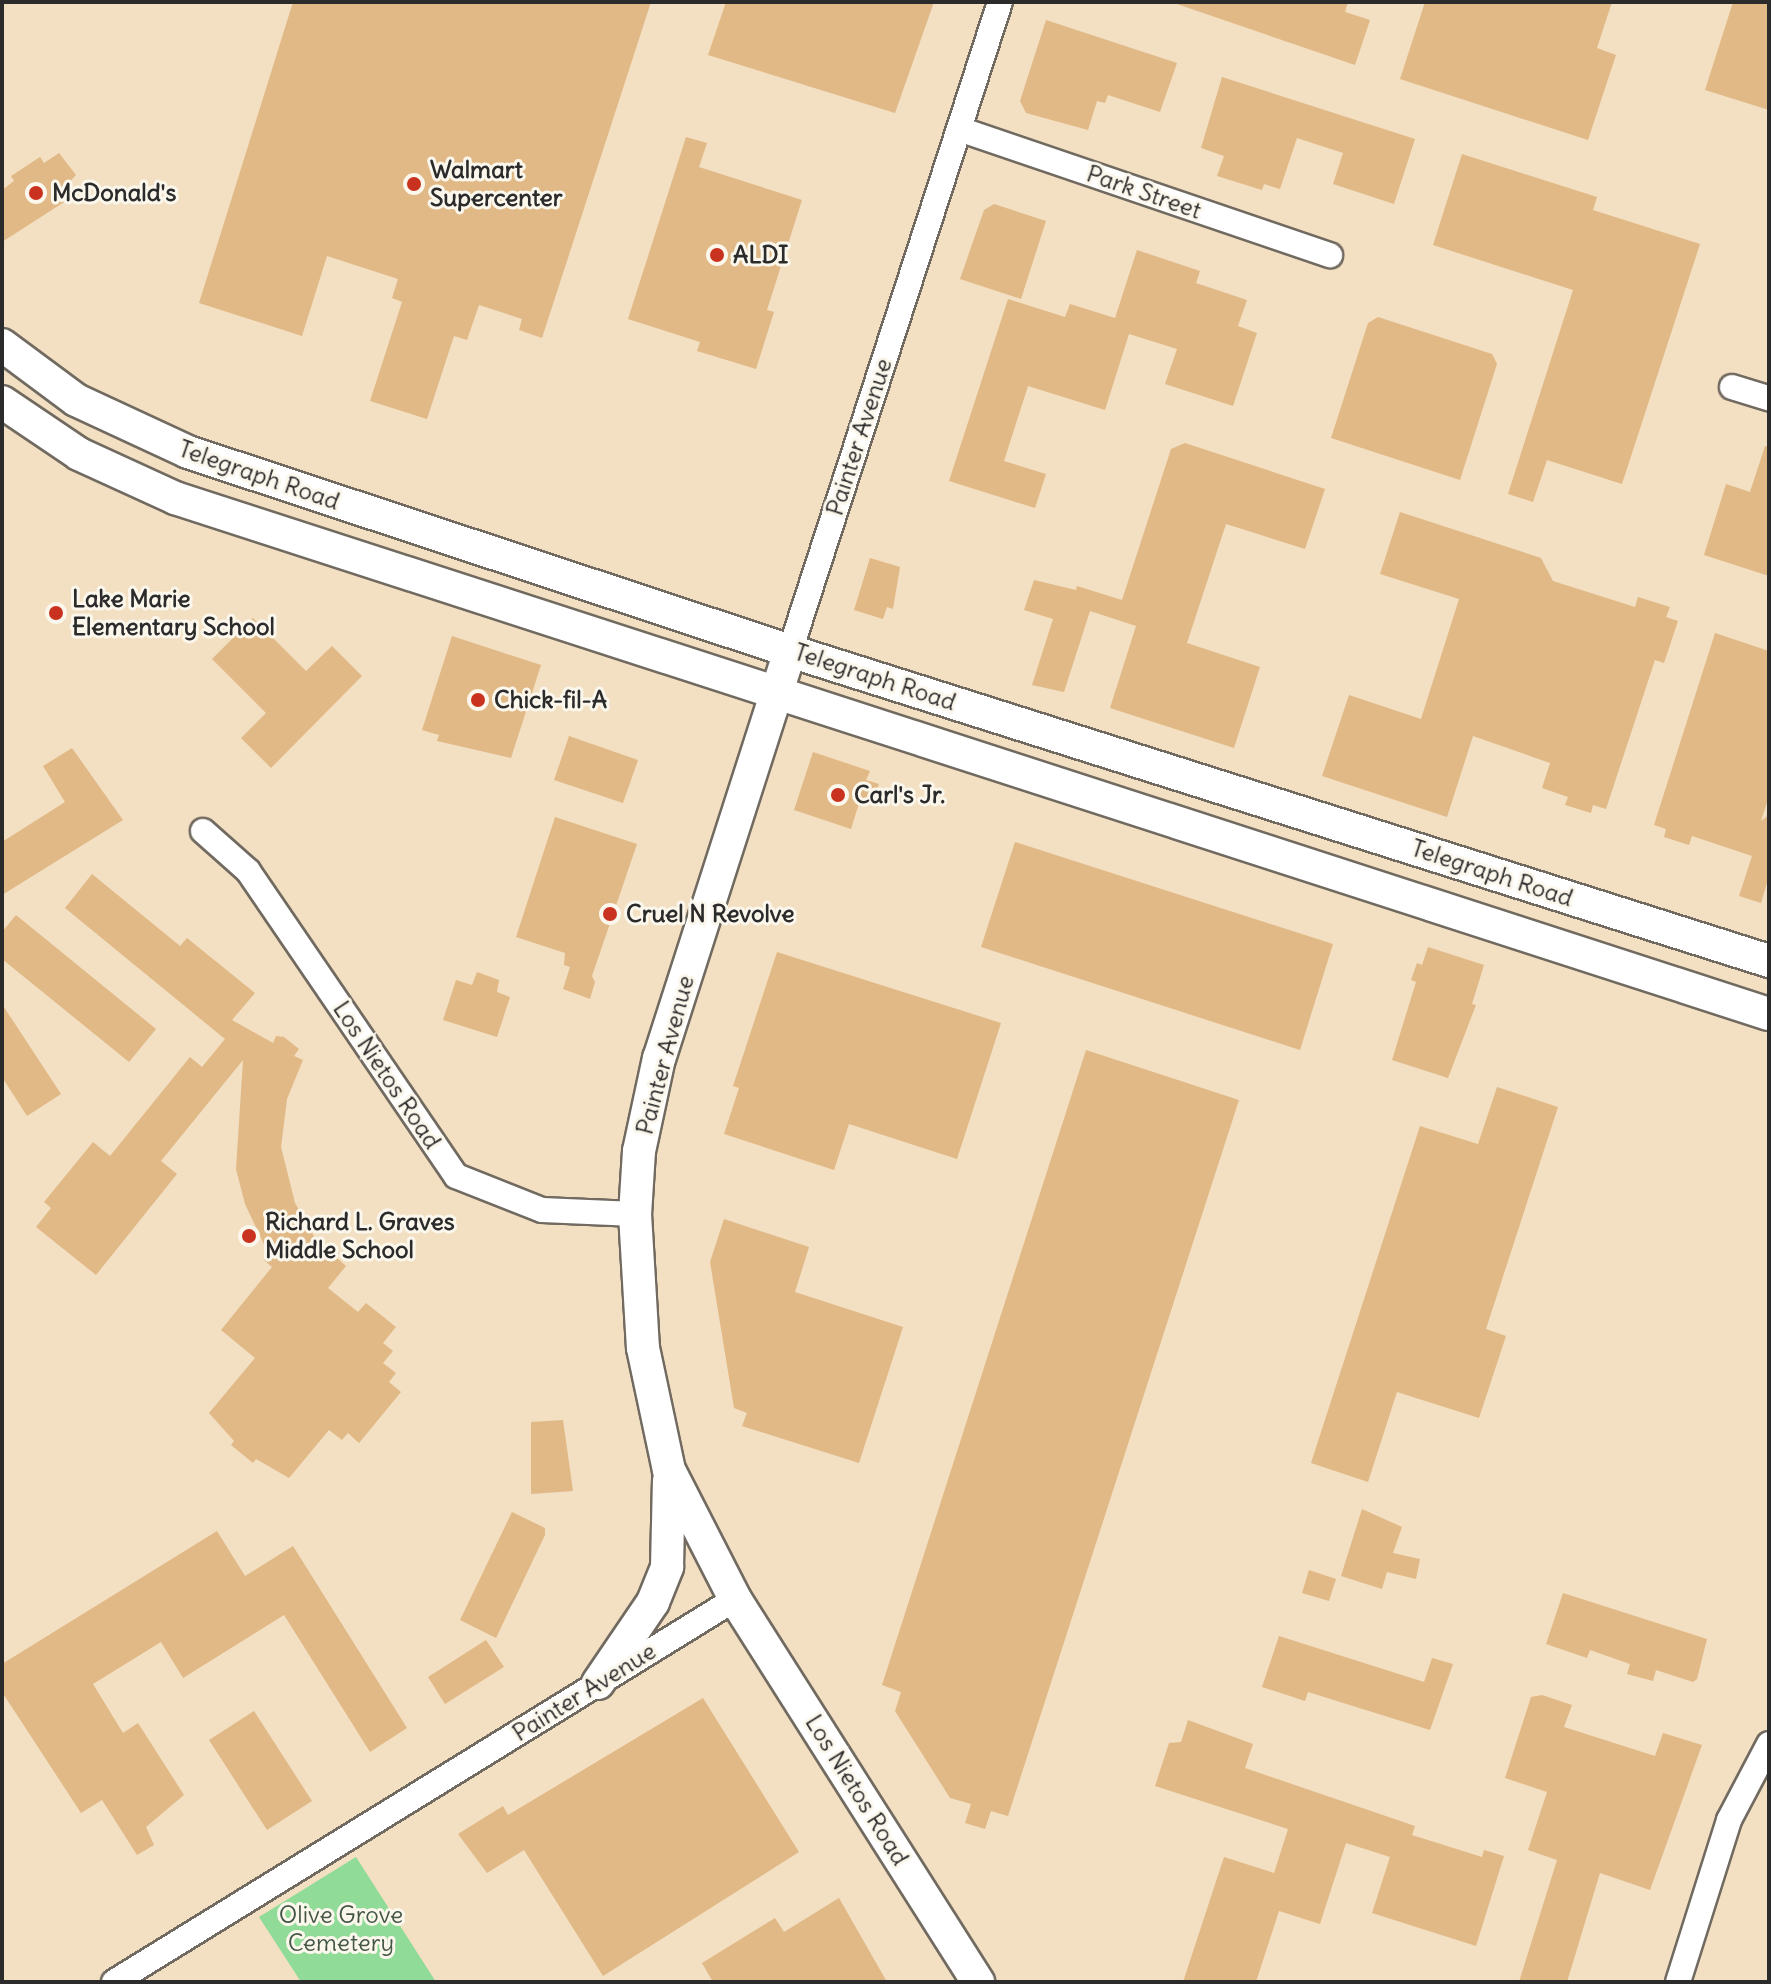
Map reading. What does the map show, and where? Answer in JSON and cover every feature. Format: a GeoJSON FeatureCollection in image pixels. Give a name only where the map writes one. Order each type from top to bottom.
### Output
{"type":"FeatureCollection","features":[{"type":"Feature","properties":{"kind":"main road","name":"Telegraph Road"},"geometry":{"type":"LineString","coordinates":[[2,345],[76,400],[188,452],[790,651],[1769,961]]}},
{"type":"Feature","properties":{"kind":"main road","name":"Telegraph Road"},"geometry":{"type":"LineString","coordinates":[[2,402],[79,454],[175,498],[1769,1014]]}},
{"type":"Feature","properties":{"kind":"main road"},"geometry":{"type":"LineString","coordinates":[[175,498],[188,452]]}},
{"type":"Feature","properties":{"kind":"main road"},"geometry":{"type":"LineString","coordinates":[[474,597],[519,562]]}},
{"type":"Feature","properties":{"kind":"main road","name":"Painter Avenue"},"geometry":{"type":"LineString","coordinates":[[735,1599],[669,1470],[636,1300],[635,1214],[639,1151],[659,1058],[790,651]]}},
{"type":"Feature","properties":{"kind":"main road"},"geometry":{"type":"LineString","coordinates":[[1516,933],[1532,885]]}},
{"type":"Feature","properties":{"kind":"main road"},"geometry":{"type":"LineString","coordinates":[[598,1683],[653,1602],[667,1567],[669,1470]]}},
{"type":"Feature","properties":{"kind":"main road","name":"Los Nietos Road"},"geometry":{"type":"LineString","coordinates":[[735,1599],[978,1982]]}},
{"type":"Feature","properties":{"kind":"street","name":"Painter Avenue"},"geometry":{"type":"LineString","coordinates":[[790,651],[1000,2]]}},
{"type":"Feature","properties":{"kind":"street","name":"Park Street"},"geometry":{"type":"LineString","coordinates":[[959,129],[1330,255]]}},
{"type":"Feature","properties":{"kind":"street"},"geometry":{"type":"LineString","coordinates":[[1732,387],[1769,398]]}},
{"type":"Feature","properties":{"kind":"street","name":"Los Nietos Road"},"geometry":{"type":"LineString","coordinates":[[203,831],[248,871],[456,1176],[542,1210],[635,1214]]}},
{"type":"Feature","properties":{"kind":"street","name":"Painter Avenue"},"geometry":{"type":"LineString","coordinates":[[114,1982],[735,1599]]}},
{"type":"Feature","properties":{"kind":"street"},"geometry":{"type":"LineString","coordinates":[[1678,1982],[1729,1820],[1769,1744]]}},
{"type":"Feature","properties":{"kind":"green space","name":"Olive Grove Cemetery"},"geometry":{"type":"Polygon","coordinates":[[[356,1857],[436,1982],[301,1982],[259,1917],[356,1857]]]}},
{"type":"Feature","properties":{"kind":"building","name":"Walmart Supercenter"},"geometry":{"type":"Polygon","coordinates":[[[293,2],[651,2],[542,338],[519,330],[522,319],[479,305],[467,340],[454,336],[427,419],[370,401],[402,302],[392,298],[398,279],[327,256],[302,336],[199,303],[293,2]]]}},
{"type":"Feature","properties":{"kind":"building"},"geometry":{"type":"Polygon","coordinates":[[[726,2],[934,2],[895,113],[708,55],[726,2]]]}},
{"type":"Feature","properties":{"kind":"building"},"geometry":{"type":"Polygon","coordinates":[[[1171,2],[1348,2],[1345,12],[1370,20],[1355,65],[1171,2]]]}},
{"type":"Feature","properties":{"kind":"building"},"geometry":{"type":"Polygon","coordinates":[[[1425,2],[1612,2],[1597,48],[1616,55],[1588,140],[1400,79],[1425,2]]]}},
{"type":"Feature","properties":{"kind":"building"},"geometry":{"type":"Polygon","coordinates":[[[1733,2],[1769,2],[1769,110],[1705,90],[1733,2]]]}},
{"type":"Feature","properties":{"kind":"building"},"geometry":{"type":"Polygon","coordinates":[[[1046,20],[1177,63],[1160,112],[1108,95],[1105,103],[1097,101],[1088,130],[1026,113],[1020,101],[1046,20]]]}},
{"type":"Feature","properties":{"kind":"building"},"geometry":{"type":"Polygon","coordinates":[[[1222,77],[1415,139],[1394,204],[1333,184],[1343,153],[1297,138],[1280,189],[1264,184],[1262,190],[1217,176],[1224,156],[1201,148],[1222,77]]]}},
{"type":"Feature","properties":{"kind":"building","name":"ALDI"},"geometry":{"type":"Polygon","coordinates":[[[686,137],[707,143],[699,167],[802,200],[767,310],[774,312],[756,369],[697,351],[700,342],[628,319],[686,137]]]}},
{"type":"Feature","properties":{"kind":"building","name":"McDonald's"},"geometry":{"type":"Polygon","coordinates":[[[59,153],[76,175],[66,186],[72,197],[2,242],[2,190],[14,181],[11,176],[40,157],[44,163],[59,153]]]}},
{"type":"Feature","properties":{"kind":"building"},"geometry":{"type":"Polygon","coordinates":[[[1462,154],[1597,197],[1593,210],[1700,244],[1622,484],[1547,460],[1533,502],[1508,494],[1573,290],[1433,245],[1462,154]]]}},
{"type":"Feature","properties":{"kind":"building"},"geometry":{"type":"Polygon","coordinates":[[[994,204],[1046,221],[1021,299],[960,279],[984,210],[994,204]]]}},
{"type":"Feature","properties":{"kind":"building"},"geometry":{"type":"Polygon","coordinates":[[[1137,250],[1200,271],[1196,283],[1247,300],[1238,326],[1257,333],[1233,406],[1165,384],[1177,349],[1129,334],[1105,410],[1028,386],[1004,461],[1046,474],[1035,508],[949,481],[1008,299],[1065,317],[1070,304],[1115,318],[1137,250]]]}},
{"type":"Feature","properties":{"kind":"building"},"geometry":{"type":"Polygon","coordinates":[[[1378,317],[1492,354],[1497,364],[1460,480],[1331,438],[1368,323],[1378,317]]]}},
{"type":"Feature","properties":{"kind":"building"},"geometry":{"type":"Polygon","coordinates":[[[1185,443],[1325,489],[1305,549],[1226,524],[1187,643],[1260,667],[1234,748],[1110,708],[1136,626],[1090,611],[1064,692],[1032,685],[1053,619],[1024,610],[1034,580],[1076,590],[1077,586],[1122,600],[1171,449],[1185,443]]]}},
{"type":"Feature","properties":{"kind":"building"},"geometry":{"type":"Polygon","coordinates":[[[1765,446],[1769,447],[1769,576],[1704,555],[1726,484],[1750,492],[1765,446]]]}},
{"type":"Feature","properties":{"kind":"building"},"geometry":{"type":"Polygon","coordinates":[[[1400,512],[1541,558],[1553,581],[1635,607],[1638,597],[1670,607],[1666,617],[1678,621],[1664,663],[1655,660],[1606,809],[1593,805],[1591,813],[1565,805],[1568,797],[1542,788],[1550,763],[1473,736],[1447,817],[1322,776],[1349,695],[1421,719],[1459,599],[1380,574],[1400,512]]]}},
{"type":"Feature","properties":{"kind":"building"},"geometry":{"type":"Polygon","coordinates":[[[870,558],[900,567],[893,609],[887,607],[883,619],[854,610],[870,558]]]}},
{"type":"Feature","properties":{"kind":"building"},"geometry":{"type":"Polygon","coordinates":[[[253,618],[306,671],[332,646],[362,676],[271,768],[241,738],[266,713],[212,659],[253,618]]]}},
{"type":"Feature","properties":{"kind":"building"},"geometry":{"type":"Polygon","coordinates":[[[1715,633],[1769,651],[1769,796],[1761,821],[1769,815],[1769,876],[1761,903],[1739,896],[1752,856],[1692,836],[1689,845],[1664,837],[1666,829],[1654,825],[1715,633]]]}},
{"type":"Feature","properties":{"kind":"building"},"geometry":{"type":"Polygon","coordinates":[[[452,636],[541,665],[511,758],[437,741],[439,735],[422,730],[452,636]]]}},
{"type":"Feature","properties":{"kind":"building"},"geometry":{"type":"Polygon","coordinates":[[[569,736],[638,760],[623,803],[554,780],[569,736]]]}},
{"type":"Feature","properties":{"kind":"building"},"geometry":{"type":"Polygon","coordinates":[[[72,748],[123,820],[2,895],[2,842],[65,802],[43,766],[72,748]]]}},
{"type":"Feature","properties":{"kind":"building"},"geometry":{"type":"Polygon","coordinates":[[[813,752],[870,771],[866,780],[879,784],[872,804],[860,800],[851,829],[794,810],[813,752]]]}},
{"type":"Feature","properties":{"kind":"building"},"geometry":{"type":"Polygon","coordinates":[[[555,817],[637,844],[592,976],[595,982],[590,999],[563,989],[570,967],[564,965],[565,953],[516,937],[555,817]]]}},
{"type":"Feature","properties":{"kind":"building"},"geometry":{"type":"Polygon","coordinates":[[[1015,842],[1333,944],[1300,1050],[981,947],[1015,842]]]}},
{"type":"Feature","properties":{"kind":"building"},"geometry":{"type":"Polygon","coordinates":[[[92,874],[180,946],[187,938],[255,993],[232,1020],[273,1043],[276,1036],[284,1037],[299,1049],[294,1056],[303,1060],[287,1099],[281,1147],[295,1203],[315,1238],[346,1266],[328,1288],[358,1312],[366,1303],[396,1327],[383,1343],[393,1351],[383,1363],[396,1373],[389,1382],[401,1392],[359,1443],[348,1433],[342,1440],[329,1430],[289,1478],[256,1459],[253,1463],[231,1445],[234,1441],[209,1413],[255,1358],[221,1330],[272,1267],[264,1260],[269,1255],[245,1204],[236,1169],[243,1060],[161,1161],[177,1174],[96,1275],[36,1227],[51,1208],[44,1202],[93,1142],[110,1156],[190,1057],[202,1067],[225,1039],[65,908],[92,874]]]}},
{"type":"Feature","properties":{"kind":"building"},"geometry":{"type":"Polygon","coordinates":[[[16,915],[156,1029],[129,1062],[2,959],[2,932],[16,915]]]}},
{"type":"Feature","properties":{"kind":"building"},"geometry":{"type":"Polygon","coordinates":[[[1428,947],[1484,965],[1472,1004],[1476,1005],[1448,1078],[1392,1060],[1416,982],[1411,980],[1417,963],[1422,965],[1428,947]]]}},
{"type":"Feature","properties":{"kind":"building"},"geometry":{"type":"Polygon","coordinates":[[[777,952],[1001,1023],[957,1159],[849,1124],[834,1170],[724,1134],[739,1088],[733,1086],[777,952]]]}},
{"type":"Feature","properties":{"kind":"building"},"geometry":{"type":"Polygon","coordinates":[[[477,972],[499,980],[497,992],[510,997],[497,1037],[443,1020],[456,980],[472,985],[477,972]]]}},
{"type":"Feature","properties":{"kind":"building"},"geometry":{"type":"Polygon","coordinates":[[[2,1004],[61,1094],[27,1116],[2,1077],[2,1004]]]}},
{"type":"Feature","properties":{"kind":"building"},"geometry":{"type":"Polygon","coordinates":[[[1086,1050],[1239,1100],[1008,1816],[991,1811],[985,1829],[965,1823],[971,1804],[950,1798],[895,1711],[901,1692],[882,1685],[1086,1050]]]}},
{"type":"Feature","properties":{"kind":"building"},"geometry":{"type":"Polygon","coordinates":[[[1497,1087],[1558,1107],[1486,1329],[1506,1336],[1479,1418],[1397,1392],[1368,1482],[1311,1463],[1420,1126],[1478,1144],[1497,1087]]]}},
{"type":"Feature","properties":{"kind":"building"},"geometry":{"type":"Polygon","coordinates":[[[724,1219],[809,1247],[795,1292],[903,1327],[859,1463],[742,1426],[747,1413],[734,1408],[710,1262],[724,1219]]]}},
{"type":"Feature","properties":{"kind":"building"},"geometry":{"type":"Polygon","coordinates":[[[563,1420],[573,1491],[531,1494],[531,1422],[563,1420]]]}},
{"type":"Feature","properties":{"kind":"building"},"geometry":{"type":"Polygon","coordinates":[[[1362,1509],[1402,1527],[1393,1553],[1420,1559],[1416,1579],[1387,1572],[1382,1589],[1341,1576],[1362,1509]]]}},
{"type":"Feature","properties":{"kind":"building"},"geometry":{"type":"Polygon","coordinates":[[[512,1512],[545,1528],[545,1535],[496,1638],[460,1620],[512,1512]]]}},
{"type":"Feature","properties":{"kind":"building"},"geometry":{"type":"Polygon","coordinates":[[[217,1531],[245,1576],[293,1546],[407,1728],[370,1752],[284,1615],[183,1678],[161,1642],[93,1684],[123,1733],[138,1723],[184,1795],[146,1827],[154,1845],[137,1855],[102,1800],[81,1813],[2,1692],[2,1664],[217,1531]]]}},
{"type":"Feature","properties":{"kind":"building"},"geometry":{"type":"Polygon","coordinates":[[[1309,1570],[1336,1579],[1329,1601],[1302,1593],[1309,1570]]]}},
{"type":"Feature","properties":{"kind":"building"},"geometry":{"type":"Polygon","coordinates":[[[1563,1593],[1707,1639],[1697,1679],[1693,1682],[1656,1670],[1653,1681],[1627,1674],[1630,1664],[1590,1650],[1587,1658],[1546,1644],[1563,1593]]]}},
{"type":"Feature","properties":{"kind":"building"},"geometry":{"type":"Polygon","coordinates":[[[1279,1636],[1424,1682],[1432,1658],[1453,1664],[1430,1730],[1308,1692],[1305,1701],[1262,1687],[1279,1636]]]}},
{"type":"Feature","properties":{"kind":"building"},"geometry":{"type":"Polygon","coordinates":[[[486,1640],[504,1667],[445,1704],[428,1677],[486,1640]]]}},
{"type":"Feature","properties":{"kind":"building"},"geometry":{"type":"Polygon","coordinates":[[[1542,1695],[1572,1705],[1564,1727],[1655,1756],[1663,1733],[1702,1745],[1650,1890],[1600,1873],[1567,1982],[1519,1982],[1557,1860],[1528,1850],[1547,1792],[1505,1778],[1531,1697],[1542,1695]]]}},
{"type":"Feature","properties":{"kind":"building"},"geometry":{"type":"Polygon","coordinates":[[[703,1698],[799,1852],[603,1976],[524,1850],[487,1873],[458,1834],[503,1806],[508,1815],[703,1698]]]}},
{"type":"Feature","properties":{"kind":"building"},"geometry":{"type":"Polygon","coordinates":[[[254,1711],[312,1801],[267,1830],[209,1740],[254,1711]]]}},
{"type":"Feature","properties":{"kind":"building"},"geometry":{"type":"Polygon","coordinates":[[[1188,1720],[1253,1744],[1245,1768],[1415,1826],[1412,1835],[1482,1857],[1484,1850],[1504,1856],[1476,1946],[1372,1913],[1390,1857],[1346,1843],[1320,1924],[1279,1911],[1256,1982],[1183,1982],[1224,1857],[1274,1873],[1288,1829],[1155,1786],[1169,1743],[1181,1742],[1188,1720]]]}},
{"type":"Feature","properties":{"kind":"building"},"geometry":{"type":"Polygon","coordinates":[[[839,1898],[887,1982],[713,1982],[702,1963],[775,1918],[784,1932],[839,1898]]]}},
{"type":"Feature","properties":{"kind":"place","name":"Walmart Supercenter"},"geometry":{"type":"Point","coordinates":[414,184]}},
{"type":"Feature","properties":{"kind":"place","name":"McDonald's"},"geometry":{"type":"Point","coordinates":[36,193]}},
{"type":"Feature","properties":{"kind":"place","name":"ALDI"},"geometry":{"type":"Point","coordinates":[717,255]}},
{"type":"Feature","properties":{"kind":"place","name":"Lake Marie Elementary School"},"geometry":{"type":"Point","coordinates":[56,613]}},
{"type":"Feature","properties":{"kind":"place","name":"Chick-fil-A"},"geometry":{"type":"Point","coordinates":[478,700]}},
{"type":"Feature","properties":{"kind":"place","name":"Carl's Jr."},"geometry":{"type":"Point","coordinates":[838,795]}},
{"type":"Feature","properties":{"kind":"place","name":"Cruel N Revolve"},"geometry":{"type":"Point","coordinates":[610,914]}},
{"type":"Feature","properties":{"kind":"place","name":"Richard L. Graves Middle School"},"geometry":{"type":"Point","coordinates":[249,1236]}}]}
